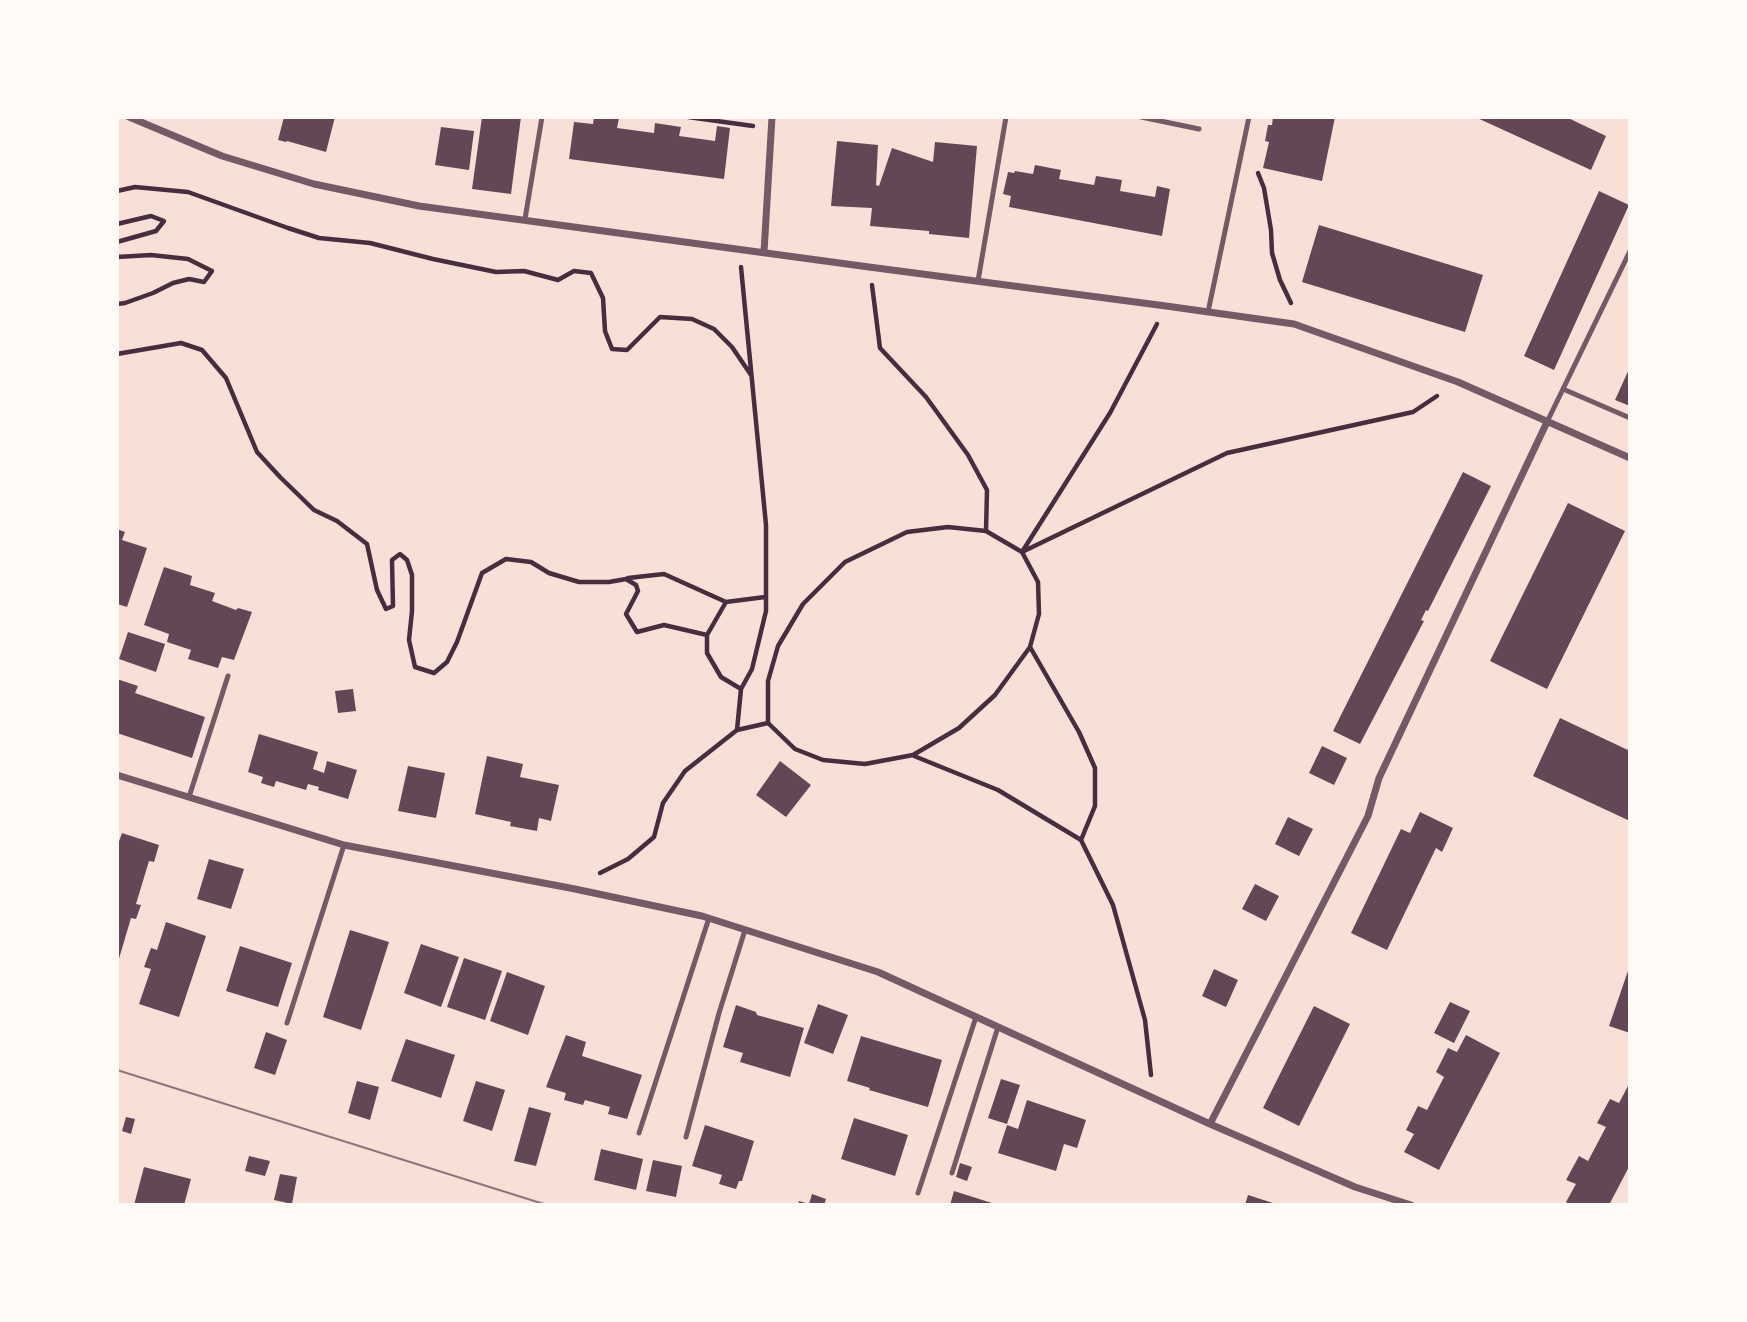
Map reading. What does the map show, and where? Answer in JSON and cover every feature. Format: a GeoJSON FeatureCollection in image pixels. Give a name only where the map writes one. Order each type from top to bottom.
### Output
{"type":"FeatureCollection","features":[{"type":"Feature","properties":{"kind":"street"},"geometry":{"type":"LineString","coordinates":[[764,252],[772,117]]}},
{"type":"Feature","properties":{"kind":"street"},"geometry":{"type":"LineString","coordinates":[[134,118],[222,156],[314,184],[419,205],[1294,324],[1458,382],[1630,458]]}},
{"type":"Feature","properties":{"kind":"street"},"geometry":{"type":"LineString","coordinates":[[1210,1124],[1368,816],[1379,778],[1547,422]]}},
{"type":"Feature","properties":{"kind":"street"},"geometry":{"type":"LineString","coordinates":[[117,775],[344,845],[575,889],[709,918],[878,972],[1210,1124],[1355,1187],[1411,1205]]}},
{"type":"Feature","properties":{"kind":"lane"},"geometry":{"type":"LineString","coordinates":[[525,219],[542,117]]}},
{"type":"Feature","properties":{"kind":"lane"},"geometry":{"type":"LineString","coordinates":[[978,281],[1006,117]]}},
{"type":"Feature","properties":{"kind":"lane"},"geometry":{"type":"LineString","coordinates":[[1141,117],[1199,129]]}},
{"type":"Feature","properties":{"kind":"lane"},"geometry":{"type":"LineString","coordinates":[[1208,312],[1248,117]]}},
{"type":"Feature","properties":{"kind":"lane"},"geometry":{"type":"LineString","coordinates":[[1547,422],[1630,251]]}},
{"type":"Feature","properties":{"kind":"lane"},"geometry":{"type":"LineString","coordinates":[[1563,389],[1630,418]]}},
{"type":"Feature","properties":{"kind":"lane"},"geometry":{"type":"LineString","coordinates":[[189,797],[228,676]]}},
{"type":"Feature","properties":{"kind":"lane"},"geometry":{"type":"LineString","coordinates":[[287,1023],[344,845]]}},
{"type":"Feature","properties":{"kind":"lane"},"geometry":{"type":"LineString","coordinates":[[639,1133],[709,918]]}},
{"type":"Feature","properties":{"kind":"lane"},"geometry":{"type":"LineString","coordinates":[[686,1137],[719,1013],[745,930]]}},
{"type":"Feature","properties":{"kind":"lane"},"geometry":{"type":"LineString","coordinates":[[918,1193],[976,1017]]}},
{"type":"Feature","properties":{"kind":"lane"},"geometry":{"type":"LineString","coordinates":[[952,1173],[998,1027]]}},
{"type":"Feature","properties":{"kind":"path"},"geometry":{"type":"LineString","coordinates":[[688,117],[771,128]]}},
{"type":"Feature","properties":{"kind":"path"},"geometry":{"type":"LineString","coordinates":[[1241,155],[1258,173],[1264,188],[1272,253],[1291,304],[1294,324]]}},
{"type":"Feature","properties":{"kind":"path"},"geometry":{"type":"LineString","coordinates":[[117,191],[135,187],[188,192],[319,237],[370,243],[496,272],[524,271],[558,280],[574,271],[591,273],[603,298],[605,331],[612,349],[627,351],[660,317],[692,319],[714,330],[732,347],[751,374]]}},
{"type":"Feature","properties":{"kind":"path"},"geometry":{"type":"LineString","coordinates":[[117,224],[151,216],[164,221],[156,231],[117,242]]}},
{"type":"Feature","properties":{"kind":"path"},"geometry":{"type":"LineString","coordinates":[[737,730],[741,688],[752,669],[766,611],[766,525],[739,249]]}},
{"type":"Feature","properties":{"kind":"path"},"geometry":{"type":"LineString","coordinates":[[117,257],[151,255],[188,259],[212,271],[204,282],[189,279],[173,283],[153,293],[117,304]]}},
{"type":"Feature","properties":{"kind":"path"},"geometry":{"type":"LineString","coordinates":[[869,267],[880,348],[926,397],[968,455],[987,490],[986,531]]}},
{"type":"Feature","properties":{"kind":"path"},"geometry":{"type":"LineString","coordinates":[[1022,552],[1110,413],[1166,306]]}},
{"type":"Feature","properties":{"kind":"path"},"geometry":{"type":"LineString","coordinates":[[117,354],[181,343],[202,350],[226,378],[257,452],[314,510],[337,521],[367,544],[377,590],[386,609],[393,606],[392,559],[400,554],[407,560],[412,575],[409,640],[415,667],[434,673],[447,662],[482,573],[506,559],[531,562],[549,573],[579,582],[596,583],[664,574],[726,602],[765,597]]}},
{"type":"Feature","properties":{"kind":"path"},"geometry":{"type":"LineString","coordinates":[[1022,552],[1227,453],[1413,412],[1458,382]]}},
{"type":"Feature","properties":{"kind":"path"},"geometry":{"type":"LineString","coordinates":[[948,527],[986,531],[1022,552],[1038,582],[1039,614],[1030,647],[995,695],[959,728],[913,755],[864,764],[823,760],[795,749],[768,723],[768,681],[778,646],[803,604],[845,562],[907,532],[948,527]]}},
{"type":"Feature","properties":{"kind":"path"},"geometry":{"type":"LineString","coordinates":[[626,579],[636,585],[638,591],[626,614],[637,632],[664,625],[706,635]]}},
{"type":"Feature","properties":{"kind":"path"},"geometry":{"type":"LineString","coordinates":[[726,602],[706,635],[706,653],[721,677],[741,688]]}},
{"type":"Feature","properties":{"kind":"path"},"geometry":{"type":"LineString","coordinates":[[1030,647],[1079,732],[1095,768],[1095,806],[1081,840]]}},
{"type":"Feature","properties":{"kind":"path"},"geometry":{"type":"LineString","coordinates":[[575,889],[589,878],[628,859],[654,837],[663,803],[685,771],[737,730],[768,723]]}},
{"type":"Feature","properties":{"kind":"path"},"geometry":{"type":"LineString","coordinates":[[913,755],[998,790],[1081,840],[1113,905],[1145,1020],[1154,1099]]}},
{"type":"Feature","properties":{"kind":"building"},"geometry":{"type":"Polygon","coordinates":[[[284,117],[335,117],[326,152],[278,140],[284,117]]]}},
{"type":"Feature","properties":{"kind":"building"},"geometry":{"type":"Polygon","coordinates":[[[482,117],[521,117],[511,194],[472,189],[482,117]]]}},
{"type":"Feature","properties":{"kind":"building"},"geometry":{"type":"Polygon","coordinates":[[[594,117],[619,118],[617,128],[654,133],[655,123],[681,127],[679,136],[715,141],[717,126],[730,128],[724,179],[569,159],[574,122],[593,124],[594,117]]]}},
{"type":"Feature","properties":{"kind":"building"},"geometry":{"type":"Polygon","coordinates":[[[1273,117],[1335,117],[1322,181],[1263,168],[1269,142],[1265,141],[1268,125],[1272,125],[1273,117]]]}},
{"type":"Feature","properties":{"kind":"building"},"geometry":{"type":"Polygon","coordinates":[[[1475,117],[1566,117],[1606,136],[1591,170],[1475,117]]]}},
{"type":"Feature","properties":{"kind":"building"},"geometry":{"type":"Polygon","coordinates":[[[441,127],[474,131],[469,170],[435,165],[441,127]]]}},
{"type":"Feature","properties":{"kind":"building"},"geometry":{"type":"Polygon","coordinates":[[[837,141],[878,145],[876,185],[879,186],[892,148],[933,162],[935,142],[977,146],[969,238],[929,234],[929,231],[870,226],[872,208],[831,206],[837,141]]]}},
{"type":"Feature","properties":{"kind":"building"},"geometry":{"type":"Polygon","coordinates":[[[1035,165],[1061,170],[1059,179],[1094,185],[1096,176],[1122,180],[1120,191],[1155,197],[1157,186],[1170,189],[1162,236],[1009,207],[1011,196],[1003,194],[1008,172],[1033,174],[1035,165]]]}},
{"type":"Feature","properties":{"kind":"building"},"geometry":{"type":"Polygon","coordinates":[[[1599,191],[1629,205],[1554,370],[1524,356],[1599,191]]]}},
{"type":"Feature","properties":{"kind":"building"},"geometry":{"type":"Polygon","coordinates":[[[1319,225],[1483,275],[1465,332],[1302,282],[1319,225]]]}},
{"type":"Feature","properties":{"kind":"building"},"geometry":{"type":"Polygon","coordinates":[[[1630,367],[1630,406],[1615,400],[1630,367]]]}},
{"type":"Feature","properties":{"kind":"building"},"geometry":{"type":"Polygon","coordinates":[[[1463,472],[1491,486],[1360,744],[1333,731],[1463,472]]]}},
{"type":"Feature","properties":{"kind":"building"},"geometry":{"type":"Polygon","coordinates":[[[1568,503],[1625,531],[1547,689],[1490,661],[1568,503]]]}},
{"type":"Feature","properties":{"kind":"building"},"geometry":{"type":"Polygon","coordinates":[[[117,529],[125,532],[122,540],[147,548],[127,607],[117,604],[117,529]]]}},
{"type":"Feature","properties":{"kind":"building"},"geometry":{"type":"Polygon","coordinates":[[[164,567],[192,576],[190,585],[215,593],[212,601],[236,610],[238,608],[252,612],[234,660],[222,657],[218,668],[188,659],[191,650],[167,642],[169,634],[144,625],[164,567]]]}},
{"type":"Feature","properties":{"kind":"building"},"geometry":{"type":"Polygon","coordinates":[[[128,632],[165,644],[156,672],[119,659],[128,632]]]}},
{"type":"Feature","properties":{"kind":"building"},"geometry":{"type":"Polygon","coordinates":[[[117,679],[138,686],[135,693],[205,717],[192,758],[117,733],[117,679]]]}},
{"type":"Feature","properties":{"kind":"building"},"geometry":{"type":"Polygon","coordinates":[[[353,689],[356,711],[338,713],[335,691],[353,689]]]}},
{"type":"Feature","properties":{"kind":"building"},"geometry":{"type":"Polygon","coordinates":[[[1560,718],[1630,751],[1630,821],[1533,776],[1560,718]]]}},
{"type":"Feature","properties":{"kind":"building"},"geometry":{"type":"Polygon","coordinates":[[[259,734],[318,752],[313,769],[324,773],[327,761],[357,770],[348,799],[318,790],[319,787],[308,784],[306,790],[276,781],[274,787],[261,783],[263,777],[248,772],[259,734]]]}},
{"type":"Feature","properties":{"kind":"building"},"geometry":{"type":"Polygon","coordinates":[[[1322,746],[1347,758],[1334,785],[1309,773],[1322,746]]]}},
{"type":"Feature","properties":{"kind":"building"},"geometry":{"type":"Polygon","coordinates":[[[487,756],[523,764],[520,777],[559,785],[551,821],[539,818],[537,831],[510,826],[511,822],[475,814],[487,756]]]}},
{"type":"Feature","properties":{"kind":"building"},"geometry":{"type":"Polygon","coordinates":[[[780,761],[811,785],[786,817],[756,795],[780,761]]]}},
{"type":"Feature","properties":{"kind":"building"},"geometry":{"type":"Polygon","coordinates":[[[408,766],[445,773],[436,818],[398,811],[408,766]]]}},
{"type":"Feature","properties":{"kind":"building"},"geometry":{"type":"Polygon","coordinates":[[[1420,812],[1453,828],[1442,852],[1436,848],[1387,950],[1351,933],[1401,829],[1410,833],[1420,812]]]}},
{"type":"Feature","properties":{"kind":"building"},"geometry":{"type":"Polygon","coordinates":[[[1288,817],[1313,829],[1299,856],[1275,844],[1288,817]]]}},
{"type":"Feature","properties":{"kind":"building"},"geometry":{"type":"Polygon","coordinates":[[[122,833],[159,845],[154,862],[149,861],[136,904],[141,905],[136,919],[131,918],[118,962],[117,847],[122,833]]]}},
{"type":"Feature","properties":{"kind":"building"},"geometry":{"type":"Polygon","coordinates":[[[209,859],[244,869],[231,909],[197,899],[209,859]]]}},
{"type":"Feature","properties":{"kind":"building"},"geometry":{"type":"Polygon","coordinates":[[[1255,884],[1279,896],[1266,921],[1242,909],[1255,884]]]}},
{"type":"Feature","properties":{"kind":"building"},"geometry":{"type":"Polygon","coordinates":[[[166,922],[206,936],[179,1017],[139,1004],[151,969],[144,967],[151,948],[157,950],[166,922]]]}},
{"type":"Feature","properties":{"kind":"building"},"geometry":{"type":"Polygon","coordinates":[[[350,930],[389,942],[361,1030],[323,1017],[350,930]]]}},
{"type":"Feature","properties":{"kind":"building"},"geometry":{"type":"Polygon","coordinates":[[[421,944],[459,957],[441,1007],[404,993],[421,944]]]}},
{"type":"Feature","properties":{"kind":"building"},"geometry":{"type":"Polygon","coordinates":[[[240,946],[292,963],[278,1007],[226,991],[240,946]]]}},
{"type":"Feature","properties":{"kind":"building"},"geometry":{"type":"Polygon","coordinates":[[[464,958],[502,971],[485,1020],[447,1007],[464,958]]]}},
{"type":"Feature","properties":{"kind":"building"},"geometry":{"type":"Polygon","coordinates":[[[1630,968],[1630,1033],[1609,1026],[1630,968]]]}},
{"type":"Feature","properties":{"kind":"building"},"geometry":{"type":"Polygon","coordinates":[[[1214,969],[1238,980],[1226,1007],[1202,996],[1214,969]]]}},
{"type":"Feature","properties":{"kind":"building"},"geometry":{"type":"Polygon","coordinates":[[[507,972],[545,986],[528,1035],[490,1021],[507,972]]]}},
{"type":"Feature","properties":{"kind":"building"},"geometry":{"type":"Polygon","coordinates":[[[1450,1002],[1470,1011],[1454,1043],[1434,1033],[1450,1002]]]}},
{"type":"Feature","properties":{"kind":"building"},"geometry":{"type":"Polygon","coordinates":[[[818,1004],[848,1015],[833,1054],[804,1043],[818,1004]]]}},
{"type":"Feature","properties":{"kind":"building"},"geometry":{"type":"Polygon","coordinates":[[[736,1005],[756,1012],[757,1015],[804,1028],[790,1077],[740,1062],[743,1053],[723,1047],[736,1005]]]}},
{"type":"Feature","properties":{"kind":"building"},"geometry":{"type":"Polygon","coordinates":[[[1314,1006],[1350,1024],[1299,1126],[1263,1108],[1314,1006]]]}},
{"type":"Feature","properties":{"kind":"building"},"geometry":{"type":"Polygon","coordinates":[[[266,1032],[287,1040],[275,1075],[254,1068],[266,1032]]]}},
{"type":"Feature","properties":{"kind":"building"},"geometry":{"type":"Polygon","coordinates":[[[566,1035],[586,1042],[582,1056],[642,1075],[627,1119],[608,1114],[610,1107],[585,1100],[583,1105],[564,1100],[566,1093],[546,1087],[566,1035]]]}},
{"type":"Feature","properties":{"kind":"building"},"geometry":{"type":"Polygon","coordinates":[[[1466,1035],[1500,1053],[1439,1170],[1404,1152],[1414,1134],[1406,1130],[1418,1106],[1427,1110],[1444,1077],[1436,1072],[1448,1048],[1457,1052],[1466,1035]]]}},
{"type":"Feature","properties":{"kind":"building"},"geometry":{"type":"Polygon","coordinates":[[[861,1036],[942,1060],[928,1107],[847,1081],[861,1036]]]}},
{"type":"Feature","properties":{"kind":"building"},"geometry":{"type":"Polygon","coordinates":[[[406,1039],[455,1055],[441,1098],[391,1081],[406,1039]]]}},
{"type":"Feature","properties":{"kind":"building"},"geometry":{"type":"Polygon","coordinates":[[[1001,1079],[1020,1085],[1007,1124],[988,1118],[1001,1079]]]}},
{"type":"Feature","properties":{"kind":"building"},"geometry":{"type":"Polygon","coordinates":[[[357,1081],[379,1087],[370,1120],[348,1113],[357,1081]]]}},
{"type":"Feature","properties":{"kind":"building"},"geometry":{"type":"Polygon","coordinates":[[[476,1081],[505,1090],[492,1131],[463,1121],[476,1081]]]}},
{"type":"Feature","properties":{"kind":"building"},"geometry":{"type":"Polygon","coordinates":[[[1628,1086],[1630,1165],[1609,1205],[1571,1205],[1566,1202],[1576,1184],[1566,1180],[1579,1156],[1588,1161],[1606,1127],[1597,1123],[1610,1099],[1619,1103],[1628,1086]]]}},
{"type":"Feature","properties":{"kind":"building"},"geometry":{"type":"Polygon","coordinates":[[[1027,1100],[1086,1120],[1077,1148],[1064,1144],[1056,1171],[998,1153],[1007,1125],[1018,1129],[1027,1100]]]}},
{"type":"Feature","properties":{"kind":"building"},"geometry":{"type":"Polygon","coordinates":[[[529,1107],[551,1113],[536,1166],[514,1161],[529,1107]]]}},
{"type":"Feature","properties":{"kind":"building"},"geometry":{"type":"Polygon","coordinates":[[[126,1117],[135,1119],[131,1134],[122,1131],[126,1117]]]}},
{"type":"Feature","properties":{"kind":"building"},"geometry":{"type":"Polygon","coordinates":[[[854,1118],[908,1135],[895,1176],[841,1159],[854,1118]]]}},
{"type":"Feature","properties":{"kind":"building"},"geometry":{"type":"Polygon","coordinates":[[[705,1125],[754,1141],[742,1181],[739,1181],[736,1189],[719,1184],[722,1175],[692,1166],[705,1125]]]}},
{"type":"Feature","properties":{"kind":"building"},"geometry":{"type":"Polygon","coordinates":[[[601,1149],[643,1159],[636,1190],[594,1180],[601,1149]]]}},
{"type":"Feature","properties":{"kind":"building"},"geometry":{"type":"Polygon","coordinates":[[[249,1156],[270,1161],[265,1176],[245,1171],[249,1156]]]}},
{"type":"Feature","properties":{"kind":"building"},"geometry":{"type":"Polygon","coordinates":[[[653,1160],[682,1166],[676,1197],[646,1191],[653,1160]]]}},
{"type":"Feature","properties":{"kind":"building"},"geometry":{"type":"Polygon","coordinates":[[[960,1163],[972,1167],[967,1181],[956,1177],[960,1163]]]}},
{"type":"Feature","properties":{"kind":"building"},"geometry":{"type":"Polygon","coordinates":[[[144,1167],[191,1179],[184,1205],[134,1205],[144,1167]]]}},
{"type":"Feature","properties":{"kind":"building"},"geometry":{"type":"Polygon","coordinates":[[[280,1174],[297,1177],[292,1204],[274,1200],[280,1174]]]}},
{"type":"Feature","properties":{"kind":"building"},"geometry":{"type":"Polygon","coordinates":[[[954,1191],[995,1204],[995,1205],[950,1205],[954,1191]]]}},
{"type":"Feature","properties":{"kind":"building"},"geometry":{"type":"Polygon","coordinates":[[[812,1194],[826,1199],[824,1205],[798,1205],[799,1201],[809,1204],[812,1194]]]}},
{"type":"Feature","properties":{"kind":"building"},"geometry":{"type":"Polygon","coordinates":[[[1248,1195],[1276,1204],[1276,1205],[1245,1205],[1248,1195]]]}},
{"type":"Feature","properties":{"kind":"tram line"},"geometry":{"type":"LineString","coordinates":[[117,1070],[547,1205]]}}]}
